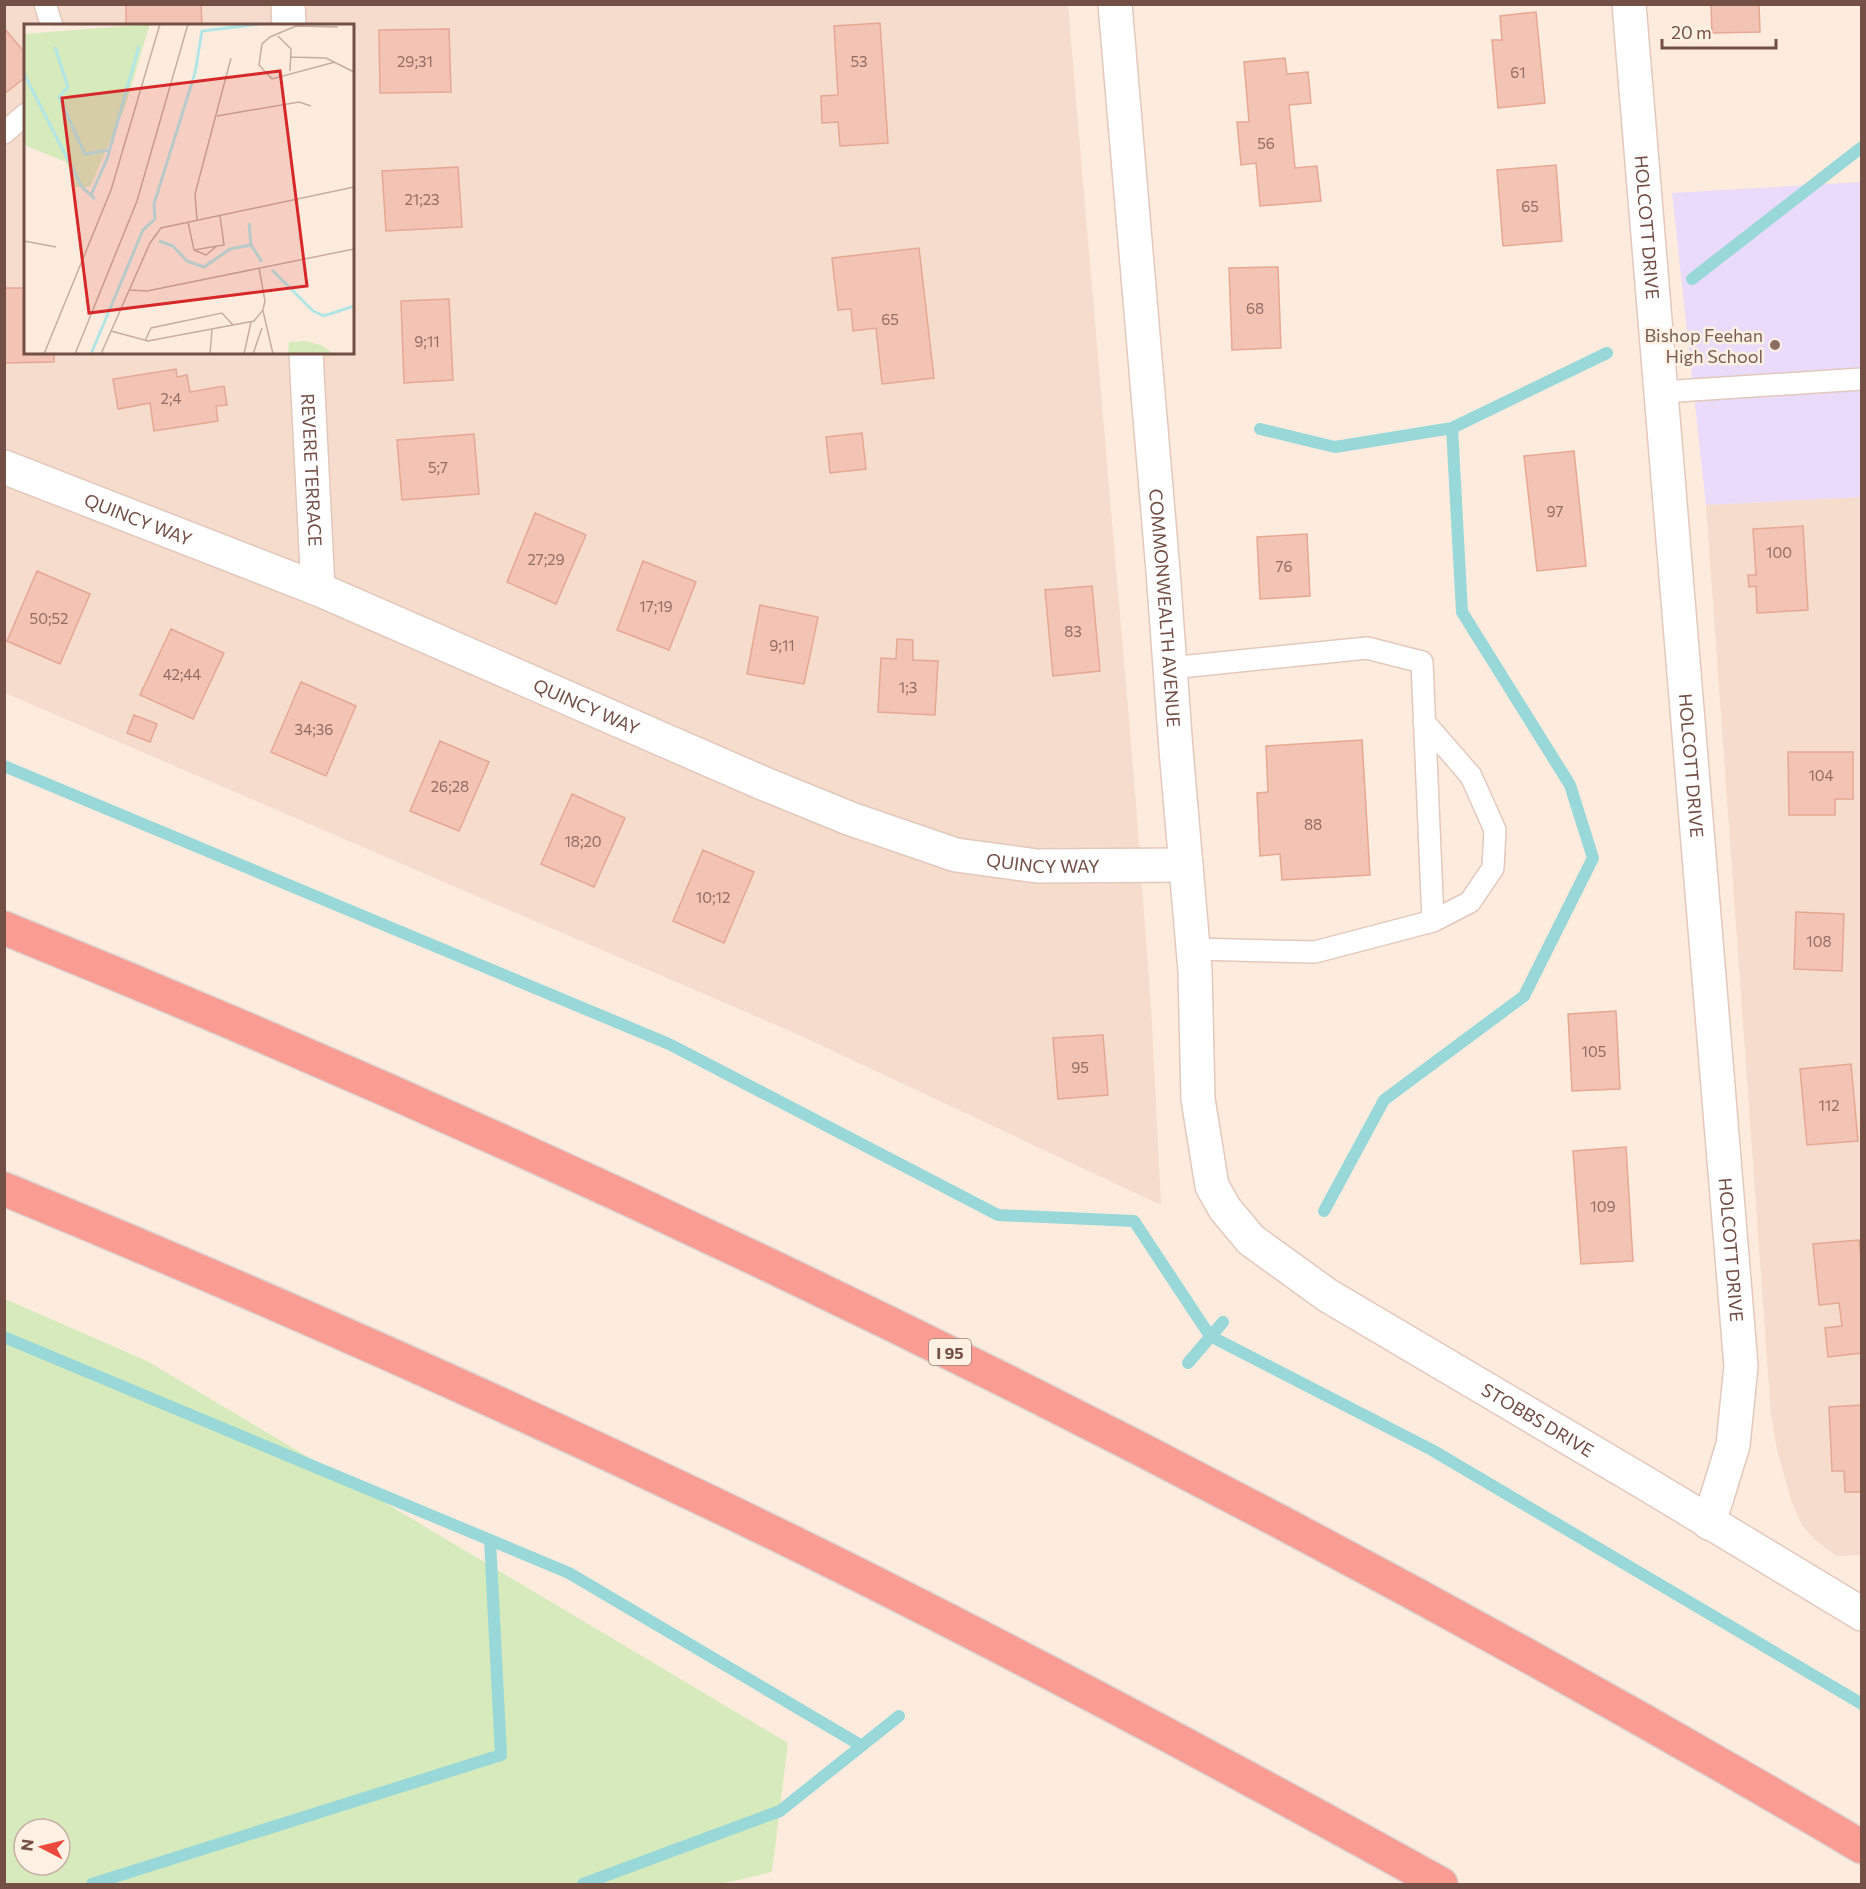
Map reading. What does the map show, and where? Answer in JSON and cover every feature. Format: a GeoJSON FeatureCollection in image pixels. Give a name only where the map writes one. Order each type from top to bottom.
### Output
{"type":"FeatureCollection","features":[{"type":"Feature","properties":{"kind":"highway","name":"I 95"},"geometry":{"type":"LineString","coordinates":[[4,928],[178,1000],[460,1122],[709,1236],[955,1354],[1188,1473],[1450,1613],[1679,1740],[1862,1846]]}},
{"type":"Feature","properties":{"kind":"highway"},"geometry":{"type":"LineString","coordinates":[[4,1189],[344,1334],[716,1505],[1080,1689],[1441,1884]]}},
{"type":"Feature","properties":{"kind":"street"},"geometry":{"type":"LineString","coordinates":[[288,4],[289,24]]}},
{"type":"Feature","properties":{"kind":"street","name":"COMMONWEALTH AVENUE"},"geometry":{"type":"LineString","coordinates":[[1115,4],[1194,950],[1198,1099],[1212,1186],[1225,1209]]}},
{"type":"Feature","properties":{"kind":"street","name":"HOLCOTT DRIVE"},"geometry":{"type":"LineString","coordinates":[[1629,4],[1741,1366],[1733,1445],[1709,1523]]}},
{"type":"Feature","properties":{"kind":"street","name":"REVERE TERRACE"},"geometry":{"type":"LineString","coordinates":[[306,354],[318,589]]}},
{"type":"Feature","properties":{"kind":"street","name":"QUINCY WAY"},"geometry":{"type":"LineString","coordinates":[[4,467],[318,589],[760,782],[851,819],[956,855],[1037,866],[1186,865]]}},
{"type":"Feature","properties":{"kind":"street","name":"STOBBS DRIVE"},"geometry":{"type":"LineString","coordinates":[[1225,1209],[1251,1240],[1327,1294],[1862,1614]]}},
{"type":"Feature","properties":{"kind":"lane"},"geometry":{"type":"LineString","coordinates":[[45,4],[51,24]]}},
{"type":"Feature","properties":{"kind":"lane"},"geometry":{"type":"LineString","coordinates":[[4,133],[24,116]]}},
{"type":"Feature","properties":{"kind":"lane"},"geometry":{"type":"LineString","coordinates":[[1662,392],[1862,379]]}},
{"type":"Feature","properties":{"kind":"lane"},"geometry":{"type":"LineString","coordinates":[[1170,668],[1367,648],[1422,662],[1433,921]]}},
{"type":"Feature","properties":{"kind":"lane"},"geometry":{"type":"LineString","coordinates":[[1194,950],[1315,952],[1433,921],[1470,902],[1493,868],[1495,830],[1471,776],[1424,722]]}},
{"type":"Feature","properties":{"kind":"shaded area"},"geometry":{"type":"Polygon","coordinates":[[[5,5],[1068,5],[1134,779],[1151,1005],[1161,1205],[797,1034],[5,693],[5,5]]]}},
{"type":"Feature","properties":{"kind":"shaded area","name":"Bishop Feehan High School"},"geometry":{"type":"Polygon","coordinates":[[[1861,182],[1861,497],[1706,505],[1672,193],[1861,182]]]}},
{"type":"Feature","properties":{"kind":"shaded area"},"geometry":{"type":"Polygon","coordinates":[[[1861,497],[1861,1555],[1836,1556],[1814,1539],[1802,1525],[1792,1503],[1777,1450],[1771,1415],[1706,505],[1861,497]]]}},
{"type":"Feature","properties":{"kind":"green space"},"geometry":{"type":"Polygon","coordinates":[[[5,1299],[147,1361],[788,1743],[772,1872],[721,1884],[5,1884],[5,1299]]]}},
{"type":"Feature","properties":{"kind":"building"},"geometry":{"type":"Polygon","coordinates":[[[126,4],[201,4],[202,24],[126,24],[126,4]]]}},
{"type":"Feature","properties":{"kind":"building"},"geometry":{"type":"Polygon","coordinates":[[[1711,4],[1759,4],[1760,32],[1712,33],[1711,4]]]}},
{"type":"Feature","properties":{"kind":"building"},"geometry":{"type":"Polygon","coordinates":[[[1536,12],[1545,103],[1498,108],[1492,40],[1502,40],[1500,16],[1536,12]]]}},
{"type":"Feature","properties":{"kind":"building"},"geometry":{"type":"Polygon","coordinates":[[[880,23],[888,143],[840,146],[838,122],[822,123],[821,96],[838,95],[834,26],[880,23]]]}},
{"type":"Feature","properties":{"kind":"building"},"geometry":{"type":"Polygon","coordinates":[[[4,28],[24,52],[24,79],[4,94],[4,28]]]}},
{"type":"Feature","properties":{"kind":"building"},"geometry":{"type":"Polygon","coordinates":[[[449,29],[451,92],[380,93],[379,30],[449,29]]]}},
{"type":"Feature","properties":{"kind":"building"},"geometry":{"type":"Polygon","coordinates":[[[1285,58],[1287,74],[1308,72],[1311,103],[1289,105],[1295,168],[1317,166],[1321,201],[1260,206],[1256,163],[1241,165],[1237,122],[1249,122],[1244,62],[1285,58]]]}},
{"type":"Feature","properties":{"kind":"building"},"geometry":{"type":"Polygon","coordinates":[[[1556,165],[1562,241],[1503,246],[1497,170],[1556,165]]]}},
{"type":"Feature","properties":{"kind":"building"},"geometry":{"type":"Polygon","coordinates":[[[458,167],[462,227],[386,231],[382,171],[458,167]]]}},
{"type":"Feature","properties":{"kind":"building"},"geometry":{"type":"Polygon","coordinates":[[[919,248],[934,378],[882,384],[876,328],[853,331],[851,309],[838,310],[832,258],[919,248]]]}},
{"type":"Feature","properties":{"kind":"building"},"geometry":{"type":"Polygon","coordinates":[[[1278,267],[1281,348],[1232,350],[1229,268],[1278,267]]]}},
{"type":"Feature","properties":{"kind":"building"},"geometry":{"type":"Polygon","coordinates":[[[4,288],[24,288],[24,354],[54,354],[54,362],[4,363],[4,288]]]}},
{"type":"Feature","properties":{"kind":"building"},"geometry":{"type":"Polygon","coordinates":[[[449,299],[453,380],[404,383],[401,301],[449,299]]]}},
{"type":"Feature","properties":{"kind":"building"},"geometry":{"type":"Polygon","coordinates":[[[176,369],[177,377],[187,375],[190,392],[224,386],[227,405],[216,406],[218,421],[154,431],[150,403],[118,409],[113,379],[176,369]]]}},
{"type":"Feature","properties":{"kind":"building"},"geometry":{"type":"Polygon","coordinates":[[[862,433],[866,469],[830,473],[826,437],[862,433]]]}},
{"type":"Feature","properties":{"kind":"building"},"geometry":{"type":"Polygon","coordinates":[[[474,434],[479,494],[402,500],[397,440],[474,434]]]}},
{"type":"Feature","properties":{"kind":"building"},"geometry":{"type":"Polygon","coordinates":[[[1574,451],[1586,566],[1537,571],[1524,456],[1574,451]]]}},
{"type":"Feature","properties":{"kind":"building"},"geometry":{"type":"Polygon","coordinates":[[[535,513],[586,535],[556,604],[507,582],[535,513]]]}},
{"type":"Feature","properties":{"kind":"building"},"geometry":{"type":"Polygon","coordinates":[[[1803,526],[1808,610],[1757,613],[1756,586],[1749,587],[1748,575],[1756,575],[1753,529],[1803,526]]]}},
{"type":"Feature","properties":{"kind":"building"},"geometry":{"type":"Polygon","coordinates":[[[1307,534],[1310,596],[1260,599],[1257,537],[1307,534]]]}},
{"type":"Feature","properties":{"kind":"building"},"geometry":{"type":"Polygon","coordinates":[[[643,561],[696,582],[669,650],[617,630],[643,561]]]}},
{"type":"Feature","properties":{"kind":"building"},"geometry":{"type":"Polygon","coordinates":[[[37,571],[90,594],[60,664],[7,641],[37,571]]]}},
{"type":"Feature","properties":{"kind":"building"},"geometry":{"type":"Polygon","coordinates":[[[1092,586],[1100,671],[1053,676],[1045,590],[1092,586]]]}},
{"type":"Feature","properties":{"kind":"building"},"geometry":{"type":"Polygon","coordinates":[[[760,605],[818,617],[804,684],[747,674],[760,605]]]}},
{"type":"Feature","properties":{"kind":"building"},"geometry":{"type":"Polygon","coordinates":[[[171,629],[224,653],[193,719],[140,695],[171,629]]]}},
{"type":"Feature","properties":{"kind":"building"},"geometry":{"type":"Polygon","coordinates":[[[897,639],[913,640],[913,660],[938,661],[935,715],[878,712],[881,658],[896,659],[897,639]]]}},
{"type":"Feature","properties":{"kind":"building"},"geometry":{"type":"Polygon","coordinates":[[[301,682],[356,706],[326,776],[271,752],[301,682]]]}},
{"type":"Feature","properties":{"kind":"building"},"geometry":{"type":"Polygon","coordinates":[[[134,715],[157,724],[150,742],[127,733],[134,715]]]}},
{"type":"Feature","properties":{"kind":"building"},"geometry":{"type":"Polygon","coordinates":[[[1362,740],[1370,875],[1282,880],[1280,854],[1260,856],[1257,793],[1268,792],[1266,746],[1362,740]]]}},
{"type":"Feature","properties":{"kind":"building"},"geometry":{"type":"Polygon","coordinates":[[[440,741],[489,762],[459,831],[410,811],[440,741]]]}},
{"type":"Feature","properties":{"kind":"building"},"geometry":{"type":"Polygon","coordinates":[[[1788,752],[1853,752],[1853,799],[1835,799],[1835,815],[1789,815],[1788,752]]]}},
{"type":"Feature","properties":{"kind":"building"},"geometry":{"type":"Polygon","coordinates":[[[572,794],[625,818],[594,887],[541,864],[572,794]]]}},
{"type":"Feature","properties":{"kind":"building"},"geometry":{"type":"Polygon","coordinates":[[[703,850],[754,872],[724,943],[673,921],[703,850]]]}},
{"type":"Feature","properties":{"kind":"building"},"geometry":{"type":"Polygon","coordinates":[[[1796,912],[1844,914],[1842,971],[1794,969],[1796,912]]]}},
{"type":"Feature","properties":{"kind":"building"},"geometry":{"type":"Polygon","coordinates":[[[1616,1011],[1620,1089],[1572,1091],[1568,1014],[1616,1011]]]}},
{"type":"Feature","properties":{"kind":"building"},"geometry":{"type":"Polygon","coordinates":[[[1103,1035],[1108,1095],[1058,1099],[1053,1038],[1103,1035]]]}},
{"type":"Feature","properties":{"kind":"building"},"geometry":{"type":"Polygon","coordinates":[[[1851,1064],[1858,1141],[1807,1145],[1800,1069],[1851,1064]]]}},
{"type":"Feature","properties":{"kind":"building"},"geometry":{"type":"Polygon","coordinates":[[[1626,1147],[1633,1261],[1581,1264],[1573,1151],[1626,1147]]]}},
{"type":"Feature","properties":{"kind":"building"},"geometry":{"type":"Polygon","coordinates":[[[1859,1240],[1862,1266],[1862,1353],[1828,1357],[1825,1328],[1842,1326],[1839,1303],[1819,1305],[1813,1244],[1859,1240]]]}},
{"type":"Feature","properties":{"kind":"building"},"geometry":{"type":"Polygon","coordinates":[[[1862,1405],[1862,1492],[1845,1492],[1844,1471],[1832,1471],[1829,1407],[1862,1405]]]}},
{"type":"Feature","properties":{"kind":"waterway"},"geometry":{"type":"LineString","coordinates":[[1692,279],[1862,147]]}},
{"type":"Feature","properties":{"kind":"waterway"},"geometry":{"type":"LineString","coordinates":[[1324,1211],[1384,1100],[1524,996],[1593,858],[1570,785],[1462,612],[1452,428],[1607,353]]}},
{"type":"Feature","properties":{"kind":"waterway"},"geometry":{"type":"LineString","coordinates":[[1260,429],[1335,447],[1452,428]]}},
{"type":"Feature","properties":{"kind":"waterway"},"geometry":{"type":"LineString","coordinates":[[4,766],[669,1044],[998,1215],[1134,1221],[1210,1336],[1432,1450],[1862,1704]]}},
{"type":"Feature","properties":{"kind":"waterway"},"geometry":{"type":"LineString","coordinates":[[1188,1363],[1223,1322]]}},
{"type":"Feature","properties":{"kind":"waterway"},"geometry":{"type":"LineString","coordinates":[[4,1337],[569,1573],[862,1746]]}},
{"type":"Feature","properties":{"kind":"waterway"},"geometry":{"type":"LineString","coordinates":[[92,1884],[501,1755],[490,1540]]}},
{"type":"Feature","properties":{"kind":"waterway"},"geometry":{"type":"LineString","coordinates":[[583,1884],[780,1811],[899,1716]]}},
{"type":"Feature","properties":{"kind":"place","name":"Bishop Feehan High School"},"geometry":{"type":"Point","coordinates":[1775,345]}}]}
